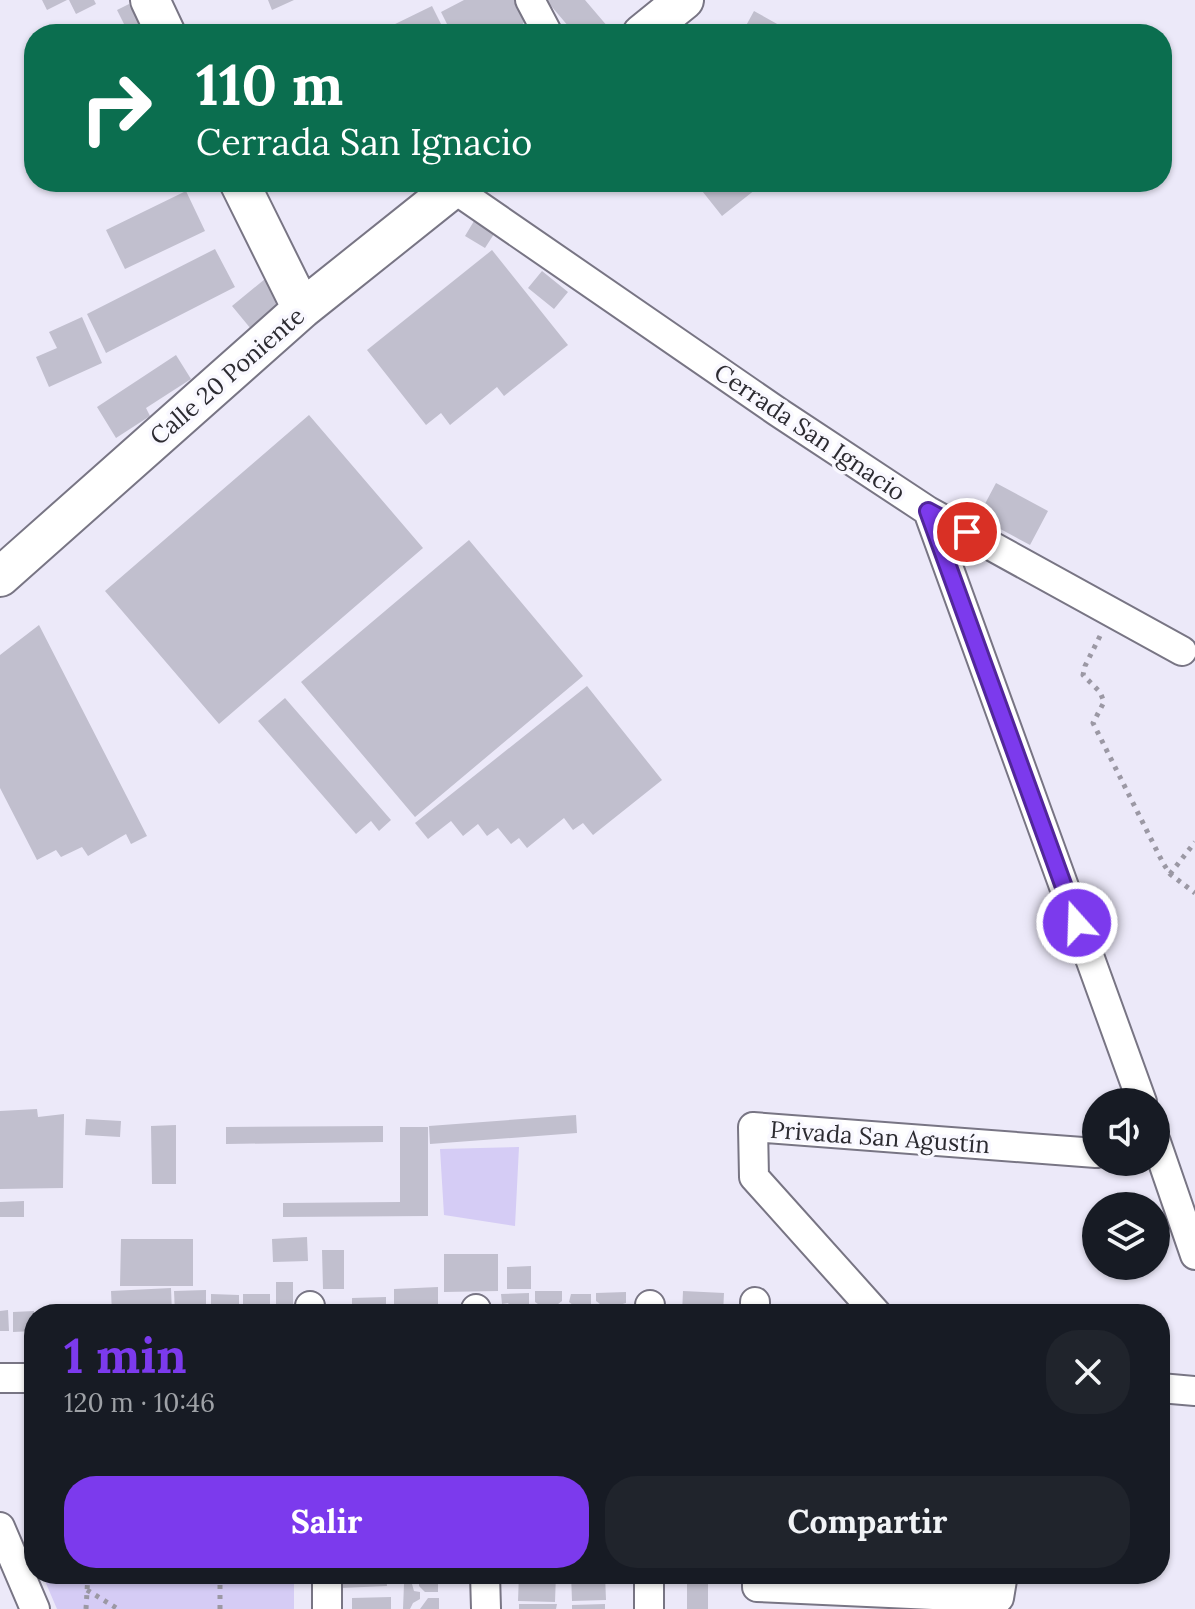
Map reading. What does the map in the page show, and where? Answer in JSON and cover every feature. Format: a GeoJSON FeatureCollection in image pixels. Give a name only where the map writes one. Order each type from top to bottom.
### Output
{"type":"FeatureCollection","features":[{"type":"Feature","properties":{"kind":"main road"},"geometry":{"type":"LineString","coordinates":[[150,0],[161,24]]}},
{"type":"Feature","properties":{"kind":"main road"},"geometry":{"type":"LineString","coordinates":[[654,24],[684,0]]}},
{"type":"Feature","properties":{"kind":"main road"},"geometry":{"type":"LineString","coordinates":[[244,192],[302,309]]}},
{"type":"Feature","properties":{"kind":"main road","name":"Calle 20 Poniente"},"geometry":{"type":"LineString","coordinates":[[0,577],[302,309],[448,192]]}},
{"type":"Feature","properties":{"kind":"street"},"geometry":{"type":"LineString","coordinates":[[530,0],[543,24]]}},
{"type":"Feature","properties":{"kind":"street","name":"Cerrada San Ignacio"},"geometry":{"type":"LineString","coordinates":[[467,192],[765,403],[928,511],[1182,651]]}},
{"type":"Feature","properties":{"kind":"street"},"geometry":{"type":"LineString","coordinates":[[928,511],[1137,1088]]}},
{"type":"Feature","properties":{"kind":"street","name":"Privada San Agustín"},"geometry":{"type":"LineString","coordinates":[[868,1304],[754,1177],[753,1127],[1082,1152]]}},
{"type":"Feature","properties":{"kind":"street"},"geometry":{"type":"LineString","coordinates":[[1167,1176],[1195,1255]]}},
{"type":"Feature","properties":{"kind":"street"},"geometry":{"type":"LineString","coordinates":[[0,1378],[24,1378]]}},
{"type":"Feature","properties":{"kind":"street"},"geometry":{"type":"LineString","coordinates":[[1170,1389],[1195,1391]]}},
{"type":"Feature","properties":{"kind":"street"},"geometry":{"type":"LineString","coordinates":[[14,1538],[24,1572]]}},
{"type":"Feature","properties":{"kind":"street"},"geometry":{"type":"LineString","coordinates":[[28,1584],[35,1609]]}},
{"type":"Feature","properties":{"kind":"street"},"geometry":{"type":"LineString","coordinates":[[327,1584],[327,1609]]}},
{"type":"Feature","properties":{"kind":"street"},"geometry":{"type":"LineString","coordinates":[[485,1584],[486,1609]]}},
{"type":"Feature","properties":{"kind":"street"},"geometry":{"type":"LineString","coordinates":[[649,1584],[649,1609]]}},
{"type":"Feature","properties":{"kind":"street"},"geometry":{"type":"LineString","coordinates":[[757,1584],[757,1587],[999,1598],[1001,1584]]}},
{"type":"Feature","properties":{"kind":"path"},"geometry":{"type":"LineString","coordinates":[[1111,613],[1083,675],[1100,692],[1104,702],[1093,723],[1170,874],[1195,893]]}},
{"type":"Feature","properties":{"kind":"path"},"geometry":{"type":"LineString","coordinates":[[1170,874],[1195,842]]}},
{"type":"Feature","properties":{"kind":"path"},"geometry":{"type":"LineString","coordinates":[[86,1609],[87,1584]]}},
{"type":"Feature","properties":{"kind":"path"},"geometry":{"type":"LineString","coordinates":[[220,1584],[220,1609]]}},
{"type":"Feature","properties":{"kind":"path"},"geometry":{"type":"LineString","coordinates":[[87,1590],[118,1609]]}},
{"type":"Feature","properties":{"kind":"shaded area"},"geometry":{"type":"Polygon","coordinates":[[[519,1147],[515,1226],[444,1215],[440,1149],[519,1147]]]}},
{"type":"Feature","properties":{"kind":"shaded area"},"geometry":{"type":"Polygon","coordinates":[[[46,1584],[294,1584],[294,1609],[57,1609],[46,1584]]]}},
{"type":"Feature","properties":{"kind":"building"},"geometry":{"type":"Polygon","coordinates":[[[42,0],[67,0],[47,10],[42,0]]]}},
{"type":"Feature","properties":{"kind":"building"},"geometry":{"type":"Polygon","coordinates":[[[69,0],[94,0],[96,4],[76,14],[69,0]]]}},
{"type":"Feature","properties":{"kind":"building"},"geometry":{"type":"Polygon","coordinates":[[[268,0],[294,0],[272,10],[268,0]]]}},
{"type":"Feature","properties":{"kind":"building"},"geometry":{"type":"Polygon","coordinates":[[[464,0],[514,0],[525,21],[523,24],[447,24],[441,12],[464,0]]]}},
{"type":"Feature","properties":{"kind":"building"},"geometry":{"type":"Polygon","coordinates":[[[546,0],[585,0],[605,24],[566,24],[546,0]]]}},
{"type":"Feature","properties":{"kind":"building"},"geometry":{"type":"Polygon","coordinates":[[[129,4],[140,24],[124,24],[117,10],[129,4]]]}},
{"type":"Feature","properties":{"kind":"building"},"geometry":{"type":"Polygon","coordinates":[[[432,6],[441,24],[395,24],[432,6]]]}},
{"type":"Feature","properties":{"kind":"building"},"geometry":{"type":"Polygon","coordinates":[[[754,11],[777,24],[747,24],[754,11]]]}},
{"type":"Feature","properties":{"kind":"building"},"geometry":{"type":"Polygon","coordinates":[[[186,192],[205,231],[125,269],[106,230],[186,192]]]}},
{"type":"Feature","properties":{"kind":"building"},"geometry":{"type":"Polygon","coordinates":[[[703,192],[752,192],[722,216],[703,192]]]}},
{"type":"Feature","properties":{"kind":"building"},"geometry":{"type":"Polygon","coordinates":[[[474,221],[494,234],[485,248],[465,236],[474,221]]]}},
{"type":"Feature","properties":{"kind":"building"},"geometry":{"type":"Polygon","coordinates":[[[215,249],[235,287],[106,353],[87,314],[215,249]]]}},
{"type":"Feature","properties":{"kind":"building"},"geometry":{"type":"Polygon","coordinates":[[[492,250],[568,345],[504,396],[497,387],[450,425],[441,413],[426,425],[367,350],[492,250]]]}},
{"type":"Feature","properties":{"kind":"building"},"geometry":{"type":"Polygon","coordinates":[[[542,271],[568,292],[554,309],[528,288],[542,271]]]}},
{"type":"Feature","properties":{"kind":"building"},"geometry":{"type":"Polygon","coordinates":[[[265,279],[284,303],[251,329],[232,306],[265,279]]]}},
{"type":"Feature","properties":{"kind":"building"},"geometry":{"type":"Polygon","coordinates":[[[82,317],[102,363],[49,387],[36,357],[57,348],[49,332],[82,317]]]}},
{"type":"Feature","properties":{"kind":"building"},"geometry":{"type":"Polygon","coordinates":[[[176,355],[191,379],[146,408],[150,416],[116,438],[97,407],[176,355]]]}},
{"type":"Feature","properties":{"kind":"building"},"geometry":{"type":"Polygon","coordinates":[[[309,415],[423,548],[219,724],[105,591],[309,415]]]}},
{"type":"Feature","properties":{"kind":"building"},"geometry":{"type":"Polygon","coordinates":[[[996,483],[1048,511],[1030,545],[978,517],[996,483]]]}},
{"type":"Feature","properties":{"kind":"building"},"geometry":{"type":"Polygon","coordinates":[[[469,540],[583,676],[415,817],[301,682],[469,540]]]}},
{"type":"Feature","properties":{"kind":"building"},"geometry":{"type":"Polygon","coordinates":[[[39,625],[147,836],[131,844],[126,834],[88,856],[82,847],[61,857],[56,850],[37,860],[0,788],[0,655],[39,625]]]}},
{"type":"Feature","properties":{"kind":"building"},"geometry":{"type":"Polygon","coordinates":[[[587,686],[662,780],[593,835],[583,823],[573,830],[564,818],[527,848],[519,838],[511,844],[498,828],[487,836],[478,824],[463,836],[451,821],[428,839],[415,823],[587,686]]]}},
{"type":"Feature","properties":{"kind":"building"},"geometry":{"type":"Polygon","coordinates":[[[285,698],[391,820],[379,831],[371,821],[356,834],[258,721],[285,698]]]}},
{"type":"Feature","properties":{"kind":"building"},"geometry":{"type":"Polygon","coordinates":[[[37,1109],[38,1117],[64,1114],[63,1188],[0,1189],[0,1111],[37,1109]]]}},
{"type":"Feature","properties":{"kind":"building"},"geometry":{"type":"Polygon","coordinates":[[[576,1115],[577,1133],[430,1144],[429,1126],[576,1115]]]}},
{"type":"Feature","properties":{"kind":"building"},"geometry":{"type":"Polygon","coordinates":[[[86,1119],[121,1121],[120,1137],[85,1135],[86,1119]]]}},
{"type":"Feature","properties":{"kind":"building"},"geometry":{"type":"Polygon","coordinates":[[[176,1125],[176,1184],[152,1184],[151,1126],[176,1125]]]}},
{"type":"Feature","properties":{"kind":"building"},"geometry":{"type":"Polygon","coordinates":[[[383,1126],[383,1142],[226,1144],[226,1127],[383,1126]]]}},
{"type":"Feature","properties":{"kind":"building"},"geometry":{"type":"Polygon","coordinates":[[[400,1127],[428,1127],[428,1216],[283,1217],[283,1203],[400,1202],[400,1127]]]}},
{"type":"Feature","properties":{"kind":"building"},"geometry":{"type":"Polygon","coordinates":[[[24,1201],[24,1217],[0,1217],[0,1202],[24,1201]]]}},
{"type":"Feature","properties":{"kind":"building"},"geometry":{"type":"Polygon","coordinates":[[[307,1237],[308,1261],[273,1262],[272,1239],[307,1237]]]}},
{"type":"Feature","properties":{"kind":"building"},"geometry":{"type":"Polygon","coordinates":[[[121,1239],[193,1239],[193,1286],[120,1286],[121,1239]]]}},
{"type":"Feature","properties":{"kind":"building"},"geometry":{"type":"Polygon","coordinates":[[[322,1250],[344,1250],[344,1289],[323,1289],[322,1250]]]}},
{"type":"Feature","properties":{"kind":"building"},"geometry":{"type":"Polygon","coordinates":[[[444,1254],[498,1254],[498,1291],[444,1292],[444,1254]]]}},
{"type":"Feature","properties":{"kind":"building"},"geometry":{"type":"Polygon","coordinates":[[[531,1266],[531,1289],[507,1289],[507,1267],[531,1266]]]}},
{"type":"Feature","properties":{"kind":"building"},"geometry":{"type":"Polygon","coordinates":[[[276,1282],[293,1282],[293,1304],[276,1304],[276,1282]]]}},
{"type":"Feature","properties":{"kind":"building"},"geometry":{"type":"Polygon","coordinates":[[[438,1287],[438,1304],[394,1304],[394,1289],[438,1287]]]}},
{"type":"Feature","properties":{"kind":"building"},"geometry":{"type":"Polygon","coordinates":[[[171,1288],[172,1304],[112,1304],[111,1291],[171,1288]]]}},
{"type":"Feature","properties":{"kind":"building"},"geometry":{"type":"Polygon","coordinates":[[[206,1290],[206,1304],[175,1304],[174,1291],[206,1290]]]}},
{"type":"Feature","properties":{"kind":"building"},"geometry":{"type":"Polygon","coordinates":[[[535,1291],[562,1291],[562,1301],[558,1304],[535,1302],[535,1291]]]}},
{"type":"Feature","properties":{"kind":"building"},"geometry":{"type":"Polygon","coordinates":[[[683,1291],[724,1293],[723,1304],[682,1304],[683,1291]]]}},
{"type":"Feature","properties":{"kind":"building"},"geometry":{"type":"Polygon","coordinates":[[[626,1292],[626,1303],[600,1304],[596,1301],[596,1293],[626,1292]]]}},
{"type":"Feature","properties":{"kind":"building"},"geometry":{"type":"Polygon","coordinates":[[[529,1293],[529,1304],[502,1304],[501,1294],[529,1293]]]}},
{"type":"Feature","properties":{"kind":"building"},"geometry":{"type":"Polygon","coordinates":[[[211,1294],[239,1295],[239,1304],[211,1304],[211,1294]]]}},
{"type":"Feature","properties":{"kind":"building"},"geometry":{"type":"Polygon","coordinates":[[[243,1294],[270,1294],[270,1304],[243,1304],[243,1294]]]}},
{"type":"Feature","properties":{"kind":"building"},"geometry":{"type":"Polygon","coordinates":[[[571,1294],[591,1294],[591,1304],[569,1302],[571,1294]]]}},
{"type":"Feature","properties":{"kind":"building"},"geometry":{"type":"Polygon","coordinates":[[[386,1297],[386,1304],[352,1304],[352,1298],[386,1297]]]}},
{"type":"Feature","properties":{"kind":"building"},"geometry":{"type":"Polygon","coordinates":[[[8,1310],[9,1331],[0,1331],[0,1311],[8,1310]]]}},
{"type":"Feature","properties":{"kind":"building"},"geometry":{"type":"Polygon","coordinates":[[[24,1311],[24,1331],[13,1332],[13,1312],[24,1311]]]}},
{"type":"Feature","properties":{"kind":"building"},"geometry":{"type":"Polygon","coordinates":[[[341,1584],[387,1586],[341,1588],[341,1584]]]}},
{"type":"Feature","properties":{"kind":"building"},"geometry":{"type":"Polygon","coordinates":[[[404,1584],[412,1584],[414,1591],[420,1592],[420,1599],[410,1609],[403,1609],[404,1584]]]}},
{"type":"Feature","properties":{"kind":"building"},"geometry":{"type":"Polygon","coordinates":[[[438,1584],[438,1592],[425,1592],[419,1586],[438,1584]]]}},
{"type":"Feature","properties":{"kind":"building"},"geometry":{"type":"Polygon","coordinates":[[[519,1584],[556,1584],[555,1602],[518,1601],[519,1584]]]}},
{"type":"Feature","properties":{"kind":"building"},"geometry":{"type":"Polygon","coordinates":[[[571,1584],[605,1584],[606,1600],[572,1601],[571,1584]]]}},
{"type":"Feature","properties":{"kind":"building"},"geometry":{"type":"Polygon","coordinates":[[[687,1584],[708,1584],[708,1609],[687,1609],[687,1584]]]}},
{"type":"Feature","properties":{"kind":"building"},"geometry":{"type":"Polygon","coordinates":[[[391,1597],[391,1609],[352,1609],[352,1598],[391,1597]]]}},
{"type":"Feature","properties":{"kind":"building"},"geometry":{"type":"Polygon","coordinates":[[[428,1598],[439,1598],[439,1609],[420,1609],[428,1598]]]}},
{"type":"Feature","properties":{"kind":"building"},"geometry":{"type":"Polygon","coordinates":[[[519,1604],[557,1604],[556,1609],[519,1609],[519,1604]]]}},
{"type":"Feature","properties":{"kind":"building"},"geometry":{"type":"Polygon","coordinates":[[[605,1604],[605,1609],[572,1609],[572,1605],[605,1604]]]}},
{"type":"Feature","properties":{"kind":"route"},"geometry":{"type":"LineString","coordinates":[[967,532],[928,511],[1077,923]]}}]}
